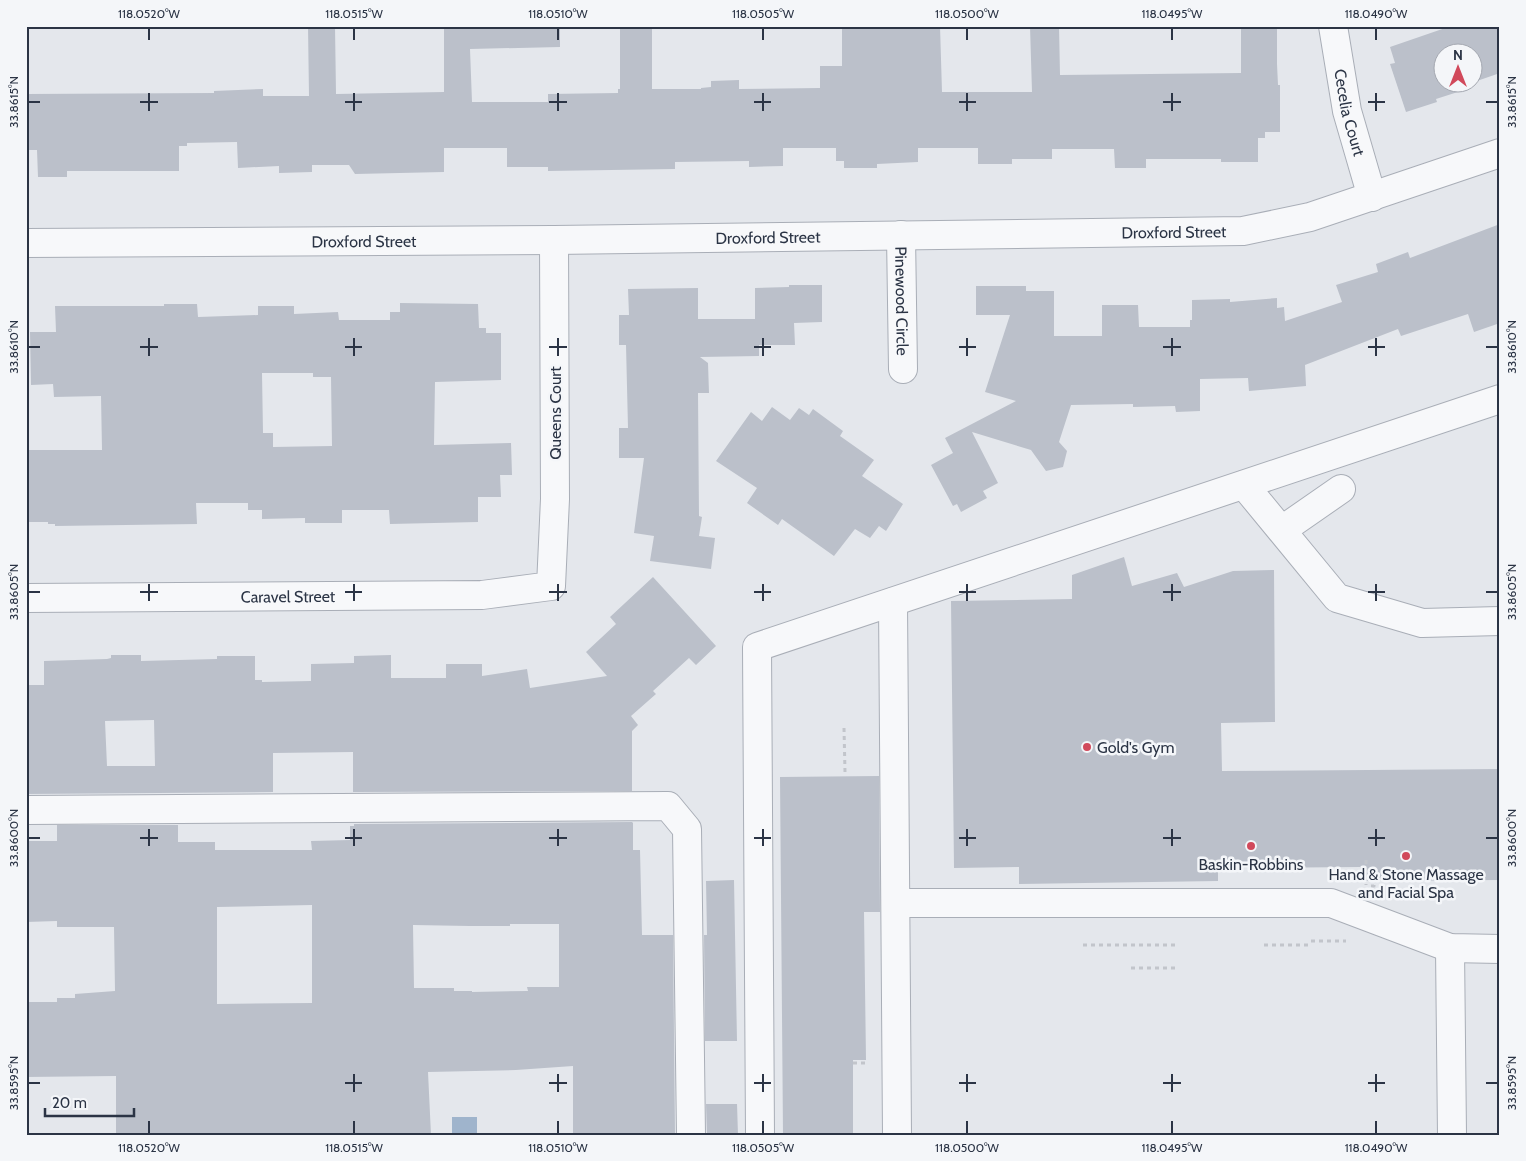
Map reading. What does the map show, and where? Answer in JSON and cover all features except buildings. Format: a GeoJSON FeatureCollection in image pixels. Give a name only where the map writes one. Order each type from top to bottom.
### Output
{"type":"FeatureCollection","features":[{"type":"Feature","properties":{"kind":"street","name":"Cecelia Court"},"geometry":{"type":"LineString","coordinates":[[1333,26],[1346,111],[1372,197]]}},
{"type":"Feature","properties":{"kind":"street","name":"Droxford Street"},"geometry":{"type":"LineString","coordinates":[[26,243],[554,240],[1243,231],[1310,217],[1500,153]]}},
{"type":"Feature","properties":{"kind":"street","name":"Pinewood Circle"},"geometry":{"type":"LineString","coordinates":[[901,235],[903,369]]}},
{"type":"Feature","properties":{"kind":"street","name":"Queens Court"},"geometry":{"type":"LineString","coordinates":[[551,586],[555,499],[554,240]]}},
{"type":"Feature","properties":{"kind":"street"},"geometry":{"type":"LineString","coordinates":[[760,1135],[757,647],[1500,399]]}},
{"type":"Feature","properties":{"kind":"street"},"geometry":{"type":"LineString","coordinates":[[1244,484],[1337,598],[1422,623],[1500,621]]}},
{"type":"Feature","properties":{"kind":"street"},"geometry":{"type":"LineString","coordinates":[[1282,530],[1341,489]]}},
{"type":"Feature","properties":{"kind":"street","name":"Caravel Street"},"geometry":{"type":"LineString","coordinates":[[26,598],[482,595],[551,586]]}},
{"type":"Feature","properties":{"kind":"street"},"geometry":{"type":"LineString","coordinates":[[893,602],[897,1135]]}},
{"type":"Feature","properties":{"kind":"street"},"geometry":{"type":"LineString","coordinates":[[26,810],[668,806],[687,829],[691,1135]]}},
{"type":"Feature","properties":{"kind":"street"},"geometry":{"type":"LineString","coordinates":[[896,903],[1331,903],[1450,948],[1500,949]]}},
{"type":"Feature","properties":{"kind":"street"},"geometry":{"type":"LineString","coordinates":[[1450,948],[1452,1135]]}},
{"type":"Feature","properties":{"kind":"path"},"geometry":{"type":"LineString","coordinates":[[844,728],[845,772]]}},
{"type":"Feature","properties":{"kind":"path"},"geometry":{"type":"LineString","coordinates":[[1366,860],[1366,886]]}},
{"type":"Feature","properties":{"kind":"path"},"geometry":{"type":"LineString","coordinates":[[1374,872],[1374,886]]}},
{"type":"Feature","properties":{"kind":"path"},"geometry":{"type":"LineString","coordinates":[[1264,944],[1350,941]]}},
{"type":"Feature","properties":{"kind":"path"},"geometry":{"type":"LineString","coordinates":[[1083,946],[1176,944]]}},
{"type":"Feature","properties":{"kind":"path"},"geometry":{"type":"LineString","coordinates":[[1130,968],[1176,968]]}},
{"type":"Feature","properties":{"kind":"water"},"geometry":{"type":"Polygon","coordinates":[[[452,1117],[477,1117],[477,1135],[452,1135],[452,1117]]]}},
{"type":"Feature","properties":{"kind":"place","name":"Gold's Gym"},"geometry":{"type":"Point","coordinates":[1087,747]}},
{"type":"Feature","properties":{"kind":"place","name":"Baskin-Robbins"},"geometry":{"type":"Point","coordinates":[1251,846]}},
{"type":"Feature","properties":{"kind":"place","name":"Hand & Stone Massage and Facial Spa"},"geometry":{"type":"Point","coordinates":[1406,856]}}]}
